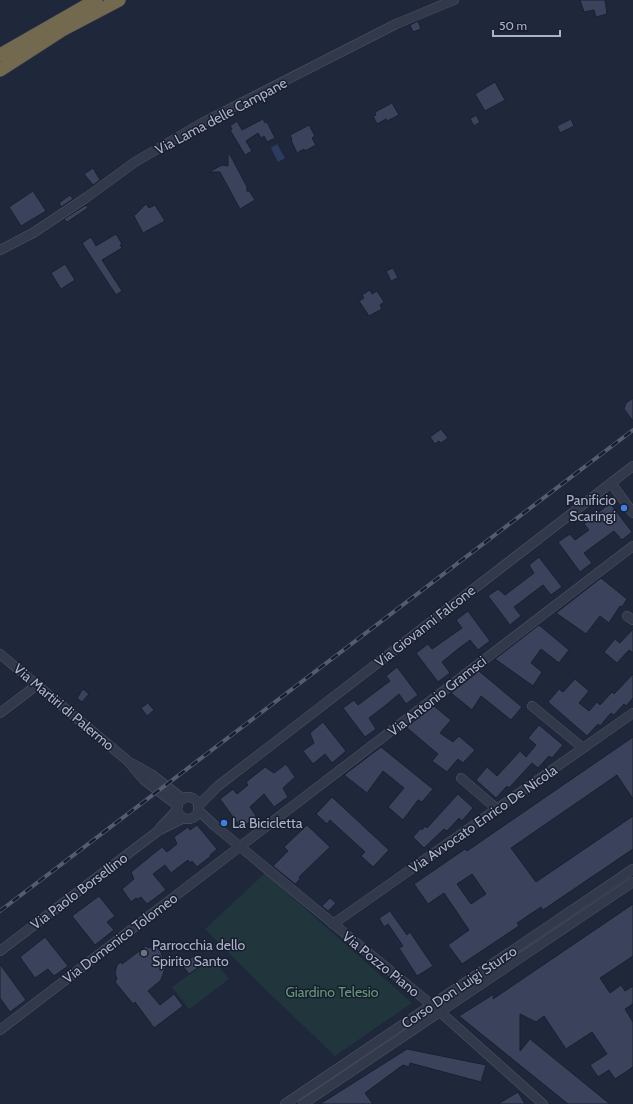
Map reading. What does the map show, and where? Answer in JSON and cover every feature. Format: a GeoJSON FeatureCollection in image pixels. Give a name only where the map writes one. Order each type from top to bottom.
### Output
{"type":"FeatureCollection","features":[{"type":"Feature","properties":{"kind":"highway"},"geometry":{"type":"LineString","coordinates":[[0,55],[96,0]]}},
{"type":"Feature","properties":{"kind":"highway"},"geometry":{"type":"LineString","coordinates":[[0,70],[62,30],[119,0]]}},
{"type":"Feature","properties":{"kind":"street","name":"Via Lama delle Campane"},"geometry":{"type":"LineString","coordinates":[[0,250],[33,233],[87,197],[135,162],[202,123],[396,24],[454,0]]}},
{"type":"Feature","properties":{"kind":"street","name":"Via Giovanni Falcone"},"geometry":{"type":"LineString","coordinates":[[194,813],[218,786],[633,466]]}},
{"type":"Feature","properties":{"kind":"street"},"geometry":{"type":"LineString","coordinates":[[611,483],[633,513]]}},
{"type":"Feature","properties":{"kind":"street","name":"Via Antonio Gramsci"},"geometry":{"type":"LineString","coordinates":[[241,847],[633,546]]}},
{"type":"Feature","properties":{"kind":"street","name":"Via Martiri di Palermo"},"geometry":{"type":"LineString","coordinates":[[0,654],[128,761]]}},
{"type":"Feature","properties":{"kind":"street"},"geometry":{"type":"LineString","coordinates":[[0,713],[37,685]]}},
{"type":"Feature","properties":{"kind":"street"},"geometry":{"type":"LineString","coordinates":[[532,706],[583,748]]}},
{"type":"Feature","properties":{"kind":"street","name":"Via Avvocato Enrico De Nicola"},"geometry":{"type":"LineString","coordinates":[[333,924],[633,713]]}},
{"type":"Feature","properties":{"kind":"street","name":"Via Pozzo Piano"},"geometry":{"type":"LineString","coordinates":[[128,761],[151,774],[182,803],[196,802],[194,813]]}},
{"type":"Feature","properties":{"kind":"street"},"geometry":{"type":"LineString","coordinates":[[461,778],[497,809]]}},
{"type":"Feature","properties":{"kind":"street","name":"Via Giovanni Falcone"},"geometry":{"type":"LineString","coordinates":[[182,803],[218,786]]}},
{"type":"Feature","properties":{"kind":"street","name":"Via Pozzo Piano"},"geometry":{"type":"LineString","coordinates":[[182,803],[180,815],[194,813],[215,826],[436,1008],[543,1104]]}},
{"type":"Feature","properties":{"kind":"street","name":"Via Paolo Borsellino"},"geometry":{"type":"LineString","coordinates":[[158,831],[182,803]]}},
{"type":"Feature","properties":{"kind":"street","name":"Via Paolo Borsellino"},"geometry":{"type":"LineString","coordinates":[[0,951],[158,831],[194,813]]}},
{"type":"Feature","properties":{"kind":"street","name":"Via Domenico Tolomeo"},"geometry":{"type":"LineString","coordinates":[[1,1027],[241,847]]}},
{"type":"Feature","properties":{"kind":"street","name":"Corso Don Luigi Sturzo"},"geometry":{"type":"LineString","coordinates":[[303,1104],[633,869]]}},
{"type":"Feature","properties":{"kind":"street","name":"Corso Don Luigi Sturzo"},"geometry":{"type":"LineString","coordinates":[[285,1104],[633,882]]}},
{"type":"Feature","properties":{"kind":"green space","name":"Giardino Telesio"},"geometry":{"type":"Polygon","coordinates":[[[265,873],[412,1003],[335,1056],[205,929],[265,873]]]}},
{"type":"Feature","properties":{"kind":"green space"},"geometry":{"type":"Polygon","coordinates":[[[212,958],[229,979],[189,1009],[172,987],[212,958]]]}},
{"type":"Feature","properties":{"kind":"water"},"geometry":{"type":"Polygon","coordinates":[[[277,144],[285,158],[278,162],[271,148],[277,144]]]}},
{"type":"Feature","properties":{"kind":"building"},"geometry":{"type":"Polygon","coordinates":[[[580,0],[605,0],[607,14],[596,17],[594,10],[584,12],[580,0]]]}},
{"type":"Feature","properties":{"kind":"building"},"geometry":{"type":"Polygon","coordinates":[[[418,21],[421,29],[413,32],[410,25],[418,21]]]}},
{"type":"Feature","properties":{"kind":"building"},"geometry":{"type":"Polygon","coordinates":[[[495,82],[505,100],[485,111],[475,94],[495,82]]]}},
{"type":"Feature","properties":{"kind":"building"},"geometry":{"type":"Polygon","coordinates":[[[392,103],[399,115],[387,121],[386,119],[377,124],[373,116],[376,115],[375,112],[392,103]]]}},
{"type":"Feature","properties":{"kind":"building"},"geometry":{"type":"Polygon","coordinates":[[[476,115],[480,122],[474,126],[470,119],[476,115]]]}},
{"type":"Feature","properties":{"kind":"building"},"geometry":{"type":"Polygon","coordinates":[[[263,119],[265,123],[267,122],[275,138],[267,142],[264,136],[261,138],[258,133],[246,141],[252,151],[245,155],[230,130],[232,129],[230,126],[237,121],[242,130],[263,119]]]}},
{"type":"Feature","properties":{"kind":"building"},"geometry":{"type":"Polygon","coordinates":[[[571,119],[574,126],[560,133],[557,126],[571,119]]]}},
{"type":"Feature","properties":{"kind":"building"},"geometry":{"type":"Polygon","coordinates":[[[309,125],[315,136],[312,138],[316,145],[305,151],[304,149],[297,153],[290,135],[309,125]]]}},
{"type":"Feature","properties":{"kind":"building"},"geometry":{"type":"Polygon","coordinates":[[[228,151],[247,187],[247,191],[250,192],[255,200],[240,209],[220,172],[209,172],[222,165],[228,166],[228,151]]]}},
{"type":"Feature","properties":{"kind":"building"},"geometry":{"type":"Polygon","coordinates":[[[93,168],[100,180],[93,185],[84,174],[93,168]]]}},
{"type":"Feature","properties":{"kind":"building"},"geometry":{"type":"Polygon","coordinates":[[[33,191],[46,211],[21,226],[9,207],[33,191]]]}},
{"type":"Feature","properties":{"kind":"building"},"geometry":{"type":"Polygon","coordinates":[[[70,195],[73,199],[61,207],[59,203],[70,195]]]}},
{"type":"Feature","properties":{"kind":"building"},"geometry":{"type":"Polygon","coordinates":[[[146,204],[149,208],[155,205],[165,221],[143,233],[134,216],[146,204]]]}},
{"type":"Feature","properties":{"kind":"building"},"geometry":{"type":"Polygon","coordinates":[[[86,205],[88,208],[67,222],[64,219],[86,205]]]}},
{"type":"Feature","properties":{"kind":"building"},"geometry":{"type":"Polygon","coordinates":[[[116,234],[122,244],[120,245],[122,248],[102,260],[122,291],[116,295],[82,243],[91,237],[96,246],[116,234]]]}},
{"type":"Feature","properties":{"kind":"building"},"geometry":{"type":"Polygon","coordinates":[[[65,264],[75,280],[61,289],[51,273],[65,264]]]}},
{"type":"Feature","properties":{"kind":"building"},"geometry":{"type":"Polygon","coordinates":[[[393,268],[398,278],[391,281],[386,271],[393,268]]]}},
{"type":"Feature","properties":{"kind":"building"},"geometry":{"type":"Polygon","coordinates":[[[370,290],[372,294],[377,291],[384,302],[380,305],[382,309],[369,316],[359,301],[364,298],[362,295],[370,290]]]}},
{"type":"Feature","properties":{"kind":"building"},"geometry":{"type":"Polygon","coordinates":[[[633,398],[633,421],[624,409],[626,403],[633,398]]]}},
{"type":"Feature","properties":{"kind":"building"},"geometry":{"type":"Polygon","coordinates":[[[441,429],[448,438],[441,443],[439,441],[435,444],[430,437],[441,429]]]}},
{"type":"Feature","properties":{"kind":"building"},"geometry":{"type":"Polygon","coordinates":[[[610,503],[632,532],[622,540],[614,531],[584,553],[592,563],[580,572],[558,542],[570,534],[575,540],[589,530],[584,524],[610,503]]]}},
{"type":"Feature","properties":{"kind":"building"},"geometry":{"type":"Polygon","coordinates":[[[539,557],[562,587],[551,595],[543,585],[514,607],[521,616],[510,625],[488,596],[498,589],[505,595],[534,573],[529,565],[539,557]]]}},
{"type":"Feature","properties":{"kind":"building"},"geometry":{"type":"Polygon","coordinates":[[[601,578],[627,599],[622,607],[620,606],[609,623],[600,616],[586,634],[556,613],[601,578]]]}},
{"type":"Feature","properties":{"kind":"building"},"geometry":{"type":"Polygon","coordinates":[[[468,611],[490,641],[478,650],[470,640],[458,649],[442,662],[450,673],[438,682],[416,653],[428,644],[432,649],[462,628],[456,620],[468,611]]]}},
{"type":"Feature","properties":{"kind":"building"},"geometry":{"type":"Polygon","coordinates":[[[539,625],[569,650],[559,663],[541,649],[531,663],[542,672],[533,686],[495,659],[539,625]]]}},
{"type":"Feature","properties":{"kind":"building"},"geometry":{"type":"Polygon","coordinates":[[[633,629],[633,653],[629,650],[617,663],[604,652],[615,639],[620,643],[633,629]]]}},
{"type":"Feature","properties":{"kind":"building"},"geometry":{"type":"Polygon","coordinates":[[[397,667],[418,695],[406,704],[399,694],[369,718],[376,729],[365,737],[343,708],[354,700],[358,705],[390,681],[386,676],[397,667]]]}},
{"type":"Feature","properties":{"kind":"building"},"geometry":{"type":"Polygon","coordinates":[[[479,671],[522,707],[511,720],[481,696],[472,710],[451,693],[479,671]]]}},
{"type":"Feature","properties":{"kind":"building"},"geometry":{"type":"Polygon","coordinates":[[[633,674],[633,698],[626,706],[624,704],[614,715],[611,713],[600,726],[598,724],[587,736],[548,702],[559,689],[563,692],[575,679],[589,691],[579,703],[589,711],[597,702],[600,705],[612,692],[614,694],[633,674]]]}},
{"type":"Feature","properties":{"kind":"building"},"geometry":{"type":"Polygon","coordinates":[[[83,689],[89,694],[82,702],[77,698],[83,689]]]}},
{"type":"Feature","properties":{"kind":"building"},"geometry":{"type":"Polygon","coordinates":[[[148,703],[154,710],[147,716],[141,708],[148,703]]]}},
{"type":"Feature","properties":{"kind":"building"},"geometry":{"type":"Polygon","coordinates":[[[434,706],[451,720],[440,733],[453,742],[459,736],[475,750],[463,763],[458,759],[447,772],[432,761],[438,754],[406,727],[434,706]]]}},
{"type":"Feature","properties":{"kind":"building"},"geometry":{"type":"Polygon","coordinates":[[[323,722],[346,751],[332,763],[325,754],[313,764],[303,751],[314,743],[310,733],[323,722]]]}},
{"type":"Feature","properties":{"kind":"building"},"geometry":{"type":"Polygon","coordinates":[[[539,725],[563,745],[552,758],[549,756],[538,768],[532,763],[509,788],[507,786],[496,798],[476,780],[487,767],[497,776],[520,751],[526,757],[536,745],[528,738],[539,725]]]}},
{"type":"Feature","properties":{"kind":"building"},"geometry":{"type":"Polygon","coordinates":[[[633,737],[633,799],[617,775],[511,848],[536,882],[633,816],[633,849],[543,910],[541,907],[517,923],[519,926],[462,964],[448,945],[469,930],[444,893],[428,904],[414,884],[465,849],[467,851],[633,737]],[[472,874],[457,884],[471,904],[486,894],[472,874]]]}},
{"type":"Feature","properties":{"kind":"building"},"geometry":{"type":"Polygon","coordinates":[[[381,747],[433,789],[422,802],[418,800],[403,820],[388,807],[404,788],[383,771],[367,793],[344,775],[381,747]]]}},
{"type":"Feature","properties":{"kind":"building"},"geometry":{"type":"Polygon","coordinates":[[[286,764],[295,777],[283,788],[288,797],[274,807],[264,794],[250,807],[256,816],[255,818],[241,828],[220,799],[233,789],[237,794],[248,785],[246,782],[265,767],[274,773],[286,764]]]}},
{"type":"Feature","properties":{"kind":"building"},"geometry":{"type":"Polygon","coordinates":[[[458,794],[473,808],[462,821],[459,818],[447,831],[444,829],[424,848],[413,837],[421,828],[422,830],[425,826],[427,828],[458,794]]]}},
{"type":"Feature","properties":{"kind":"building"},"geometry":{"type":"Polygon","coordinates":[[[332,797],[389,850],[373,867],[361,856],[365,852],[330,820],[327,824],[316,814],[332,797]]]}},
{"type":"Feature","properties":{"kind":"building"},"geometry":{"type":"Polygon","coordinates":[[[197,825],[217,849],[210,855],[211,856],[197,867],[192,861],[190,863],[188,860],[171,873],[165,865],[153,874],[166,890],[147,904],[141,897],[138,899],[136,898],[131,902],[122,889],[134,879],[131,872],[162,847],[167,852],[177,844],[174,837],[188,827],[190,830],[197,825]]]}},
{"type":"Feature","properties":{"kind":"building"},"geometry":{"type":"Polygon","coordinates":[[[307,825],[330,847],[299,877],[300,879],[295,884],[273,866],[288,851],[284,847],[307,825]]]}},
{"type":"Feature","properties":{"kind":"building"},"geometry":{"type":"Polygon","coordinates":[[[99,896],[115,916],[107,922],[114,930],[95,945],[72,916],[99,896]]]}},
{"type":"Feature","properties":{"kind":"building"},"geometry":{"type":"Polygon","coordinates":[[[330,898],[336,903],[328,911],[322,906],[330,898]]]}},
{"type":"Feature","properties":{"kind":"building"},"geometry":{"type":"Polygon","coordinates":[[[633,904],[633,956],[600,978],[610,993],[621,985],[625,991],[633,986],[633,1004],[625,1009],[633,1022],[633,1067],[615,1079],[609,1070],[598,1077],[590,1065],[607,1054],[592,1032],[566,1049],[544,1016],[536,1022],[520,1014],[520,1051],[530,1039],[610,1104],[568,1104],[459,1016],[494,994],[493,999],[633,904]]]}},
{"type":"Feature","properties":{"kind":"building"},"geometry":{"type":"Polygon","coordinates":[[[390,911],[407,935],[410,932],[433,966],[417,976],[399,948],[403,946],[388,924],[384,927],[379,918],[390,911]]]}},
{"type":"Feature","properties":{"kind":"building"},"geometry":{"type":"Polygon","coordinates":[[[45,937],[68,966],[54,976],[48,969],[35,978],[20,957],[45,937]]]}},
{"type":"Feature","properties":{"kind":"building"},"geometry":{"type":"Polygon","coordinates":[[[146,946],[148,948],[156,947],[160,950],[166,966],[161,980],[148,991],[160,1005],[174,994],[183,1006],[154,1028],[135,1002],[133,1004],[115,982],[117,979],[115,973],[117,965],[121,962],[122,964],[146,946]]]}},
{"type":"Feature","properties":{"kind":"building"},"geometry":{"type":"Polygon","coordinates":[[[195,955],[202,965],[189,974],[182,965],[195,955]]]}},
{"type":"Feature","properties":{"kind":"building"},"geometry":{"type":"Polygon","coordinates":[[[0,964],[26,1000],[10,1012],[0,998],[0,964]]]}},
{"type":"Feature","properties":{"kind":"building"},"geometry":{"type":"Polygon","coordinates":[[[407,1049],[486,1065],[481,1082],[410,1063],[409,1067],[403,1065],[365,1093],[373,1104],[320,1104],[407,1049]]]}},
{"type":"Feature","properties":{"kind":"building"},"geometry":{"type":"Polygon","coordinates":[[[518,1092],[525,1104],[498,1104],[518,1092]]]}},
{"type":"Feature","properties":{"kind":"railway"},"geometry":{"type":"LineString","coordinates":[[0,911],[633,430]]}},
{"type":"Feature","properties":{"kind":"place","name":"Panificio Scaringi"},"geometry":{"type":"Point","coordinates":[624,508]}},
{"type":"Feature","properties":{"kind":"place","name":"La Bicicletta"},"geometry":{"type":"Point","coordinates":[224,823]}},
{"type":"Feature","properties":{"kind":"place","name":"Parrocchia dello Spirito Santo"},"geometry":{"type":"Point","coordinates":[144,953]}}]}
